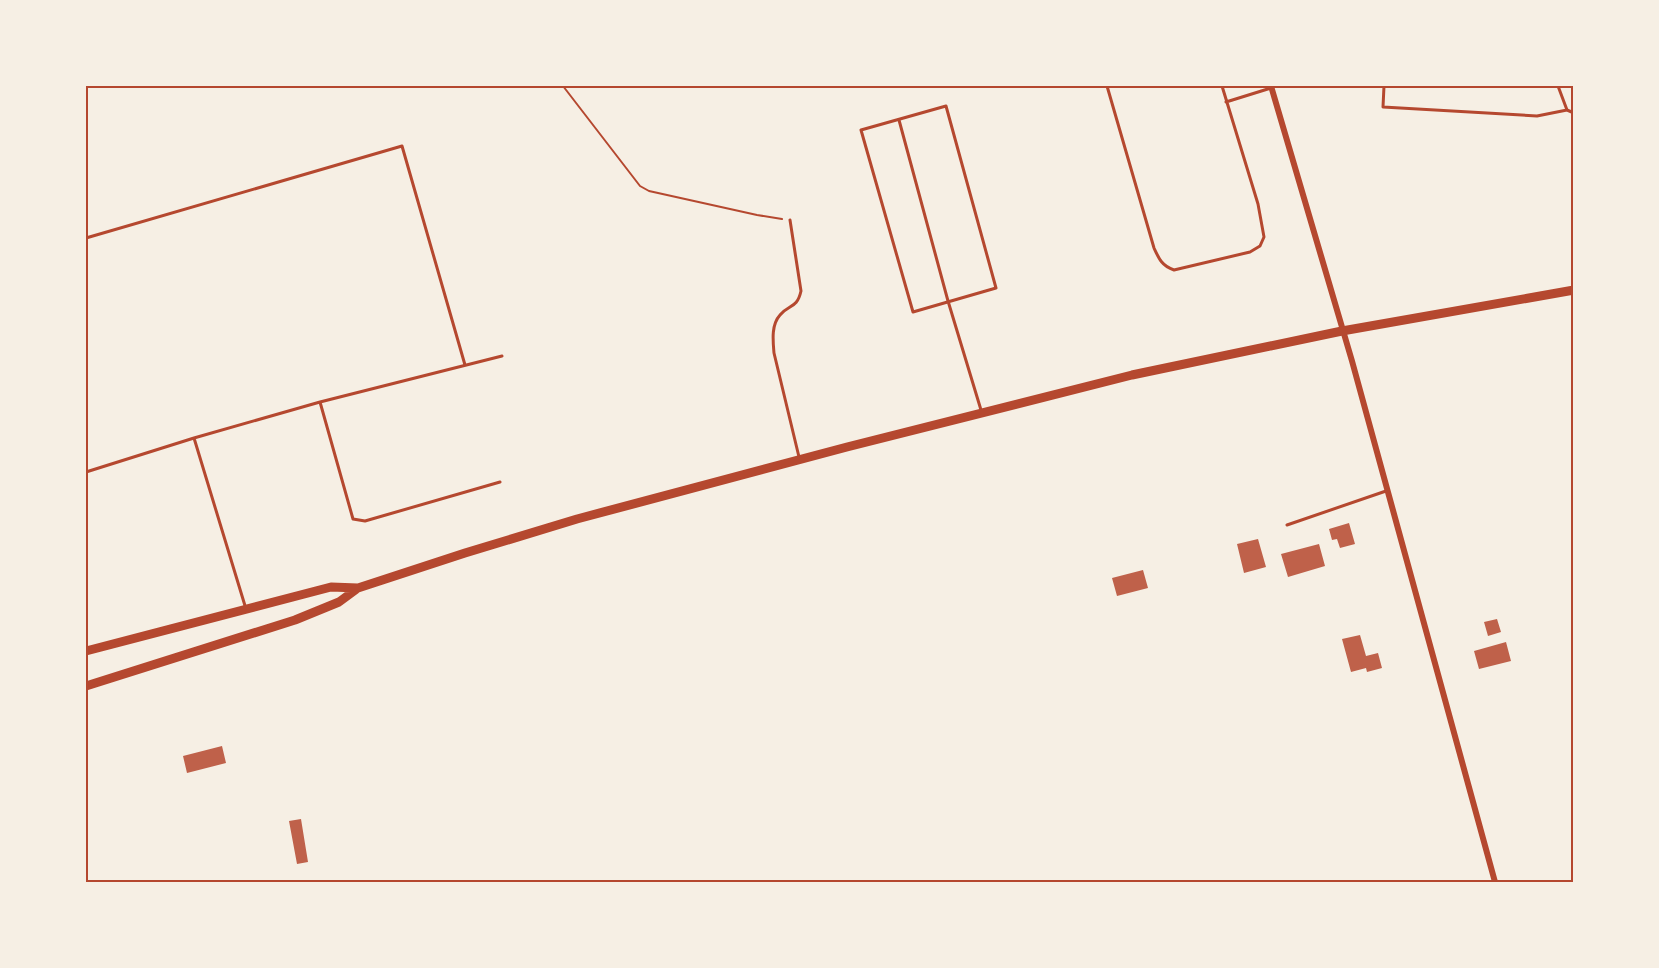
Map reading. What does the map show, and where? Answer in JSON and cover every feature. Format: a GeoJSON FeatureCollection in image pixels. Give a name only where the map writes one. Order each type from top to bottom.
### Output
{"type":"FeatureCollection","features":[{"type":"Feature","properties":{"kind":"main road"},"geometry":{"type":"LineString","coordinates":[[86,686],[295,620],[339,602],[358,588],[465,553],[577,519],[800,459],[981,411],[1132,375],[1342,331],[1574,290]]}},
{"type":"Feature","properties":{"kind":"main road"},"geometry":{"type":"LineString","coordinates":[[86,651],[331,587],[358,588]]}},
{"type":"Feature","properties":{"kind":"street"},"geometry":{"type":"LineString","coordinates":[[1271,87],[1352,361],[1495,882]]}},
{"type":"Feature","properties":{"kind":"lane"},"geometry":{"type":"LineString","coordinates":[[1107,86],[1154,248],[1159,260],[1166,267],[1174,270],[1250,252],[1260,246],[1264,237],[1258,204],[1222,86]]}},
{"type":"Feature","properties":{"kind":"lane"},"geometry":{"type":"LineString","coordinates":[[1384,86],[1383,106],[1537,116],[1567,110],[1574,113]]}},
{"type":"Feature","properties":{"kind":"lane"},"geometry":{"type":"LineString","coordinates":[[1558,86],[1567,110]]}},
{"type":"Feature","properties":{"kind":"lane"},"geometry":{"type":"LineString","coordinates":[[1226,102],[1271,87]]}},
{"type":"Feature","properties":{"kind":"lane"},"geometry":{"type":"LineString","coordinates":[[946,106],[996,288],[913,312],[861,130],[899,120],[946,106]]}},
{"type":"Feature","properties":{"kind":"lane"},"geometry":{"type":"LineString","coordinates":[[899,120],[948,301],[981,411]]}},
{"type":"Feature","properties":{"kind":"lane"},"geometry":{"type":"LineString","coordinates":[[86,238],[402,146],[465,365]]}},
{"type":"Feature","properties":{"kind":"lane"},"geometry":{"type":"LineString","coordinates":[[790,220],[801,291],[799,300],[794,306],[780,315],[775,324],[773,336],[774,353],[800,459]]}},
{"type":"Feature","properties":{"kind":"lane"},"geometry":{"type":"LineString","coordinates":[[86,472],[320,402],[502,356]]}},
{"type":"Feature","properties":{"kind":"lane"},"geometry":{"type":"LineString","coordinates":[[320,402],[353,519],[365,521],[500,482]]}},
{"type":"Feature","properties":{"kind":"lane"},"geometry":{"type":"LineString","coordinates":[[194,438],[246,609]]}},
{"type":"Feature","properties":{"kind":"lane"},"geometry":{"type":"LineString","coordinates":[[1287,525],[1388,490]]}},
{"type":"Feature","properties":{"kind":"path"},"geometry":{"type":"LineString","coordinates":[[563,86],[640,186],[649,191],[746,213],[790,220]]}},
{"type":"Feature","properties":{"kind":"building"},"geometry":{"type":"Polygon","coordinates":[[[1349,523],[1355,544],[1340,548],[1337,539],[1332,540],[1329,529],[1349,523]]]}},
{"type":"Feature","properties":{"kind":"building"},"geometry":{"type":"Polygon","coordinates":[[[1258,539],[1266,567],[1244,573],[1237,544],[1258,539]]]}},
{"type":"Feature","properties":{"kind":"building"},"geometry":{"type":"Polygon","coordinates":[[[1319,544],[1325,566],[1288,577],[1281,554],[1319,544]]]}},
{"type":"Feature","properties":{"kind":"building"},"geometry":{"type":"Polygon","coordinates":[[[1143,570],[1148,588],[1117,596],[1112,578],[1143,570]]]}},
{"type":"Feature","properties":{"kind":"building"},"geometry":{"type":"Polygon","coordinates":[[[1497,619],[1501,632],[1488,636],[1484,622],[1497,619]]]}},
{"type":"Feature","properties":{"kind":"building"},"geometry":{"type":"Polygon","coordinates":[[[1360,635],[1366,656],[1378,653],[1382,668],[1367,672],[1366,668],[1351,672],[1342,639],[1360,635]]]}},
{"type":"Feature","properties":{"kind":"building"},"geometry":{"type":"Polygon","coordinates":[[[1506,642],[1511,661],[1479,669],[1474,651],[1506,642]]]}},
{"type":"Feature","properties":{"kind":"building"},"geometry":{"type":"Polygon","coordinates":[[[222,746],[226,763],[187,773],[183,756],[222,746]]]}},
{"type":"Feature","properties":{"kind":"building"},"geometry":{"type":"Polygon","coordinates":[[[301,819],[308,862],[297,864],[289,821],[301,819]]]}}]}
